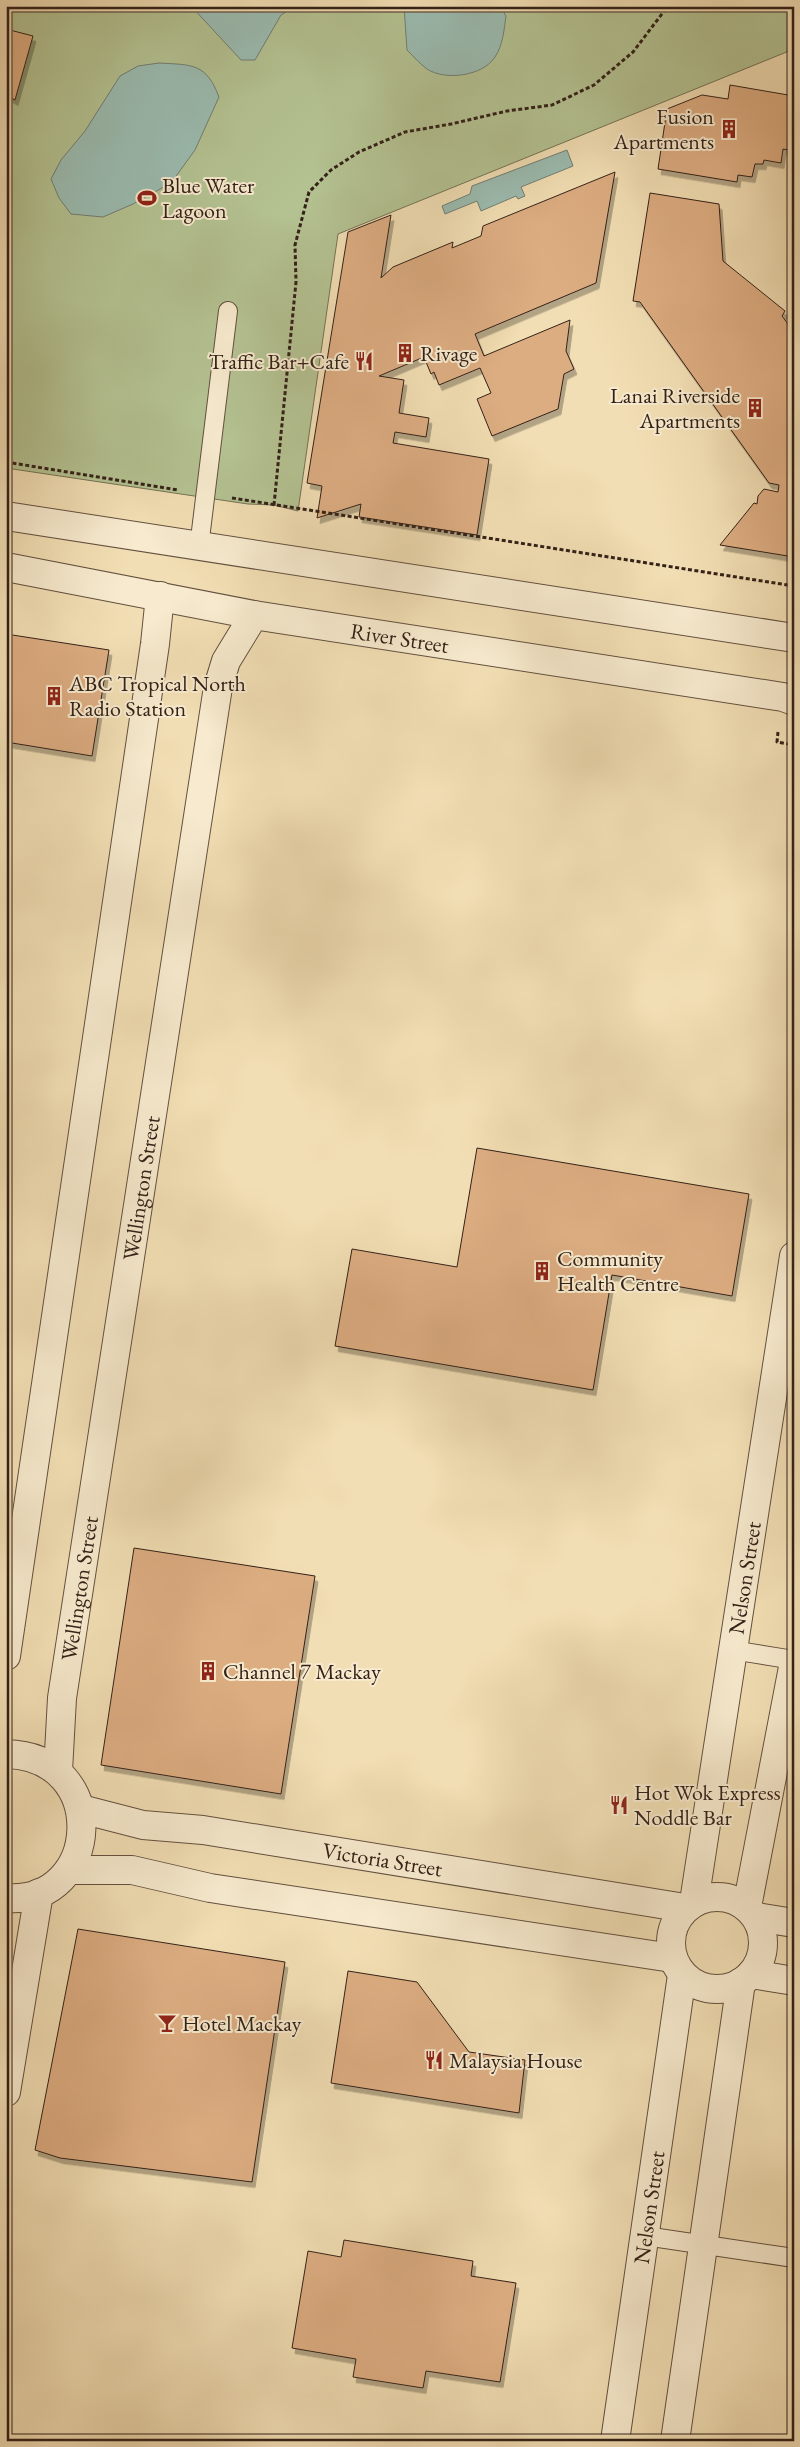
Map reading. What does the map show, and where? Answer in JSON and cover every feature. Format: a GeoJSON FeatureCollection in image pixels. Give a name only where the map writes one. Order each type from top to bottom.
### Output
{"type":"FeatureCollection","features":[{"type":"Feature","properties":{"kind":"street"},"geometry":{"type":"LineString","coordinates":[[6,516],[794,638]]}},
{"type":"Feature","properties":{"kind":"street","name":"River Street"},"geometry":{"type":"LineString","coordinates":[[6,567],[254,615],[783,697],[794,701]]}},
{"type":"Feature","properties":{"kind":"street"},"geometry":{"type":"LineString","coordinates":[[6,1656],[155,644],[160,596]]}},
{"type":"Feature","properties":{"kind":"street","name":"Wellington Street"},"geometry":{"type":"LineString","coordinates":[[58,1771],[62,1698],[218,688],[226,661],[254,615]]}},
{"type":"Feature","properties":{"kind":"street","name":"Nelson Street"},"geometry":{"type":"LineString","coordinates":[[689,1905],[732,1650],[794,1256]]}},
{"type":"Feature","properties":{"kind":"street"},"geometry":{"type":"LineString","coordinates":[[794,1661],[752,1912],[762,1931],[764,1946],[760,1962],[746,1978],[726,1988],[710,1989],[695,1984],[677,1966],[670,1945],[671,1931],[689,1905],[707,1897],[721,1896],[735,1899],[752,1912],[794,1923]]}},
{"type":"Feature","properties":{"kind":"street"},"geometry":{"type":"LineString","coordinates":[[6,1754],[21,1754],[41,1760],[58,1771],[72,1787],[81,1809],[82,1837],[79,1851],[69,1870],[55,1884],[39,1893],[16,1899],[6,1898]]}},
{"type":"Feature","properties":{"kind":"street","name":"Victoria Street"},"geometry":{"type":"LineString","coordinates":[[81,1809],[143,1825],[203,1830],[689,1905]]}},
{"type":"Feature","properties":{"kind":"street"},"geometry":{"type":"LineString","coordinates":[[69,1870],[132,1870],[210,1888],[677,1966]]}},
{"type":"Feature","properties":{"kind":"street"},"geometry":{"type":"LineString","coordinates":[[6,2092],[39,1893]]}},
{"type":"Feature","properties":{"kind":"street","name":"Nelson Street"},"geometry":{"type":"LineString","coordinates":[[615,2441],[645,2236],[677,1966]]}},
{"type":"Feature","properties":{"kind":"street"},"geometry":{"type":"LineString","coordinates":[[746,1978],[794,1981]]}},
{"type":"Feature","properties":{"kind":"street"},"geometry":{"type":"LineString","coordinates":[[675,2441],[746,1978]]}},
{"type":"Feature","properties":{"kind":"lane"},"geometry":{"type":"LineString","coordinates":[[198,547],[228,311]]}},
{"type":"Feature","properties":{"kind":"lane"},"geometry":{"type":"LineString","coordinates":[[732,1650],[794,1661]]}},
{"type":"Feature","properties":{"kind":"lane"},"geometry":{"type":"LineString","coordinates":[[645,2236],[794,2258]]}},
{"type":"Feature","properties":{"kind":"path"},"geometry":{"type":"LineString","coordinates":[[274,505],[296,282],[295,245],[309,192],[331,170],[359,152],[405,132],[508,111],[552,106],[594,85],[633,52],[668,6]]}},
{"type":"Feature","properties":{"kind":"path"},"geometry":{"type":"LineString","coordinates":[[6,462],[794,586]]}},
{"type":"Feature","properties":{"kind":"path"},"geometry":{"type":"LineString","coordinates":[[778,732],[777,742],[794,745]]}},
{"type":"Feature","properties":{"kind":"green space"},"geometry":{"type":"Polygon","coordinates":[[[6,6],[794,6],[794,49],[338,234],[298,511],[274,505],[248,504],[6,468],[6,6]]]}},
{"type":"Feature","properties":{"kind":"water"},"geometry":{"type":"Polygon","coordinates":[[[191,6],[296,6],[281,15],[255,60],[241,60],[191,6]]]}},
{"type":"Feature","properties":{"kind":"water"},"geometry":{"type":"Polygon","coordinates":[[[404,6],[500,6],[506,16],[500,48],[495,57],[482,69],[463,75],[435,73],[427,69],[407,50],[404,6]]]}},
{"type":"Feature","properties":{"kind":"water"},"geometry":{"type":"Polygon","coordinates":[[[159,63],[181,64],[197,68],[209,78],[219,97],[195,150],[171,183],[133,204],[103,217],[71,214],[59,198],[51,179],[61,160],[85,131],[120,76],[138,66],[159,63]]]}},
{"type":"Feature","properties":{"kind":"water"},"geometry":{"type":"Polygon","coordinates":[[[567,150],[573,166],[521,187],[525,196],[518,199],[516,196],[481,211],[477,201],[445,214],[442,206],[470,194],[472,186],[567,150]]]}},
{"type":"Feature","properties":{"kind":"building"},"geometry":{"type":"Polygon","coordinates":[[[6,29],[33,36],[15,100],[6,95],[6,29]]]}},
{"type":"Feature","properties":{"kind":"building","name":"Fusion Apartments"},"geometry":{"type":"Polygon","coordinates":[[[730,85],[794,96],[794,151],[783,149],[781,163],[764,160],[763,164],[755,164],[752,177],[738,175],[737,182],[658,169],[667,109],[702,95],[728,99],[730,85]]]}},
{"type":"Feature","properties":{"kind":"building","name":"Rivage"},"geometry":{"type":"Polygon","coordinates":[[[615,172],[596,283],[475,334],[484,356],[570,320],[566,351],[574,369],[564,374],[558,409],[492,436],[477,399],[491,393],[480,368],[439,385],[434,372],[431,374],[424,357],[379,376],[404,380],[399,413],[429,418],[426,437],[395,432],[393,443],[489,459],[477,535],[359,517],[361,504],[317,518],[322,486],[307,483],[348,232],[391,215],[381,278],[393,267],[453,242],[452,248],[481,236],[483,226],[615,172]]]}},
{"type":"Feature","properties":{"kind":"building","name":"Lanai Riverside Apartments"},"geometry":{"type":"Polygon","coordinates":[[[650,193],[719,204],[723,261],[785,311],[782,316],[794,332],[794,557],[720,545],[754,503],[757,504],[758,496],[764,489],[778,492],[779,485],[769,483],[640,302],[633,301],[650,193]]]}},
{"type":"Feature","properties":{"kind":"building","name":"ABC Tropical North Radio Station"},"geometry":{"type":"Polygon","coordinates":[[[6,634],[109,650],[92,756],[6,742],[6,634]]]}},
{"type":"Feature","properties":{"kind":"building","name":"Community Health Centre"},"geometry":{"type":"Polygon","coordinates":[[[477,1148],[749,1194],[732,1296],[612,1275],[593,1390],[335,1346],[352,1249],[457,1267],[477,1148]]]}},
{"type":"Feature","properties":{"kind":"building","name":"Channel 7 Mackay"},"geometry":{"type":"Polygon","coordinates":[[[134,1548],[315,1576],[281,1794],[101,1765],[134,1548]]]}},
{"type":"Feature","properties":{"kind":"building","name":"Hotel Mackay"},"geometry":{"type":"Polygon","coordinates":[[[78,1929],[285,1962],[252,2182],[60,2158],[35,2150],[78,1929]]]}},
{"type":"Feature","properties":{"kind":"building"},"geometry":{"type":"Polygon","coordinates":[[[348,1971],[417,1982],[469,2052],[525,2060],[519,2113],[331,2083],[348,1971]]]}},
{"type":"Feature","properties":{"kind":"building"},"geometry":{"type":"Polygon","coordinates":[[[344,2240],[473,2261],[471,2276],[516,2283],[500,2382],[426,2371],[423,2388],[353,2377],[356,2359],[292,2348],[308,2251],[341,2257],[344,2240]]]}},
{"type":"Feature","properties":{"kind":"place","name":"Fusion Apartments"},"geometry":{"type":"Point","coordinates":[729,129]}},
{"type":"Feature","properties":{"kind":"place","name":"Blue Water Lagoon"},"geometry":{"type":"Point","coordinates":[147,198]}},
{"type":"Feature","properties":{"kind":"place","name":"Rivage"},"geometry":{"type":"Point","coordinates":[405,353]}},
{"type":"Feature","properties":{"kind":"place","name":"Traffic Bar+Cafe"},"geometry":{"type":"Point","coordinates":[364,361]}},
{"type":"Feature","properties":{"kind":"place","name":"Lanai Riverside Apartments"},"geometry":{"type":"Point","coordinates":[755,408]}},
{"type":"Feature","properties":{"kind":"place","name":"ABC Tropical North Radio Station"},"geometry":{"type":"Point","coordinates":[54,696]}},
{"type":"Feature","properties":{"kind":"place","name":"Community Health Centre"},"geometry":{"type":"Point","coordinates":[542,1271]}},
{"type":"Feature","properties":{"kind":"place","name":"Channel 7 Mackay"},"geometry":{"type":"Point","coordinates":[208,1671]}},
{"type":"Feature","properties":{"kind":"place","name":"Hot Wok Express Noddle Bar"},"geometry":{"type":"Point","coordinates":[619,1805]}},
{"type":"Feature","properties":{"kind":"place","name":"Hotel Mackay"},"geometry":{"type":"Point","coordinates":[167,2023]}},
{"type":"Feature","properties":{"kind":"place","name":"Malaysia House"},"geometry":{"type":"Point","coordinates":[434,2060]}}]}
